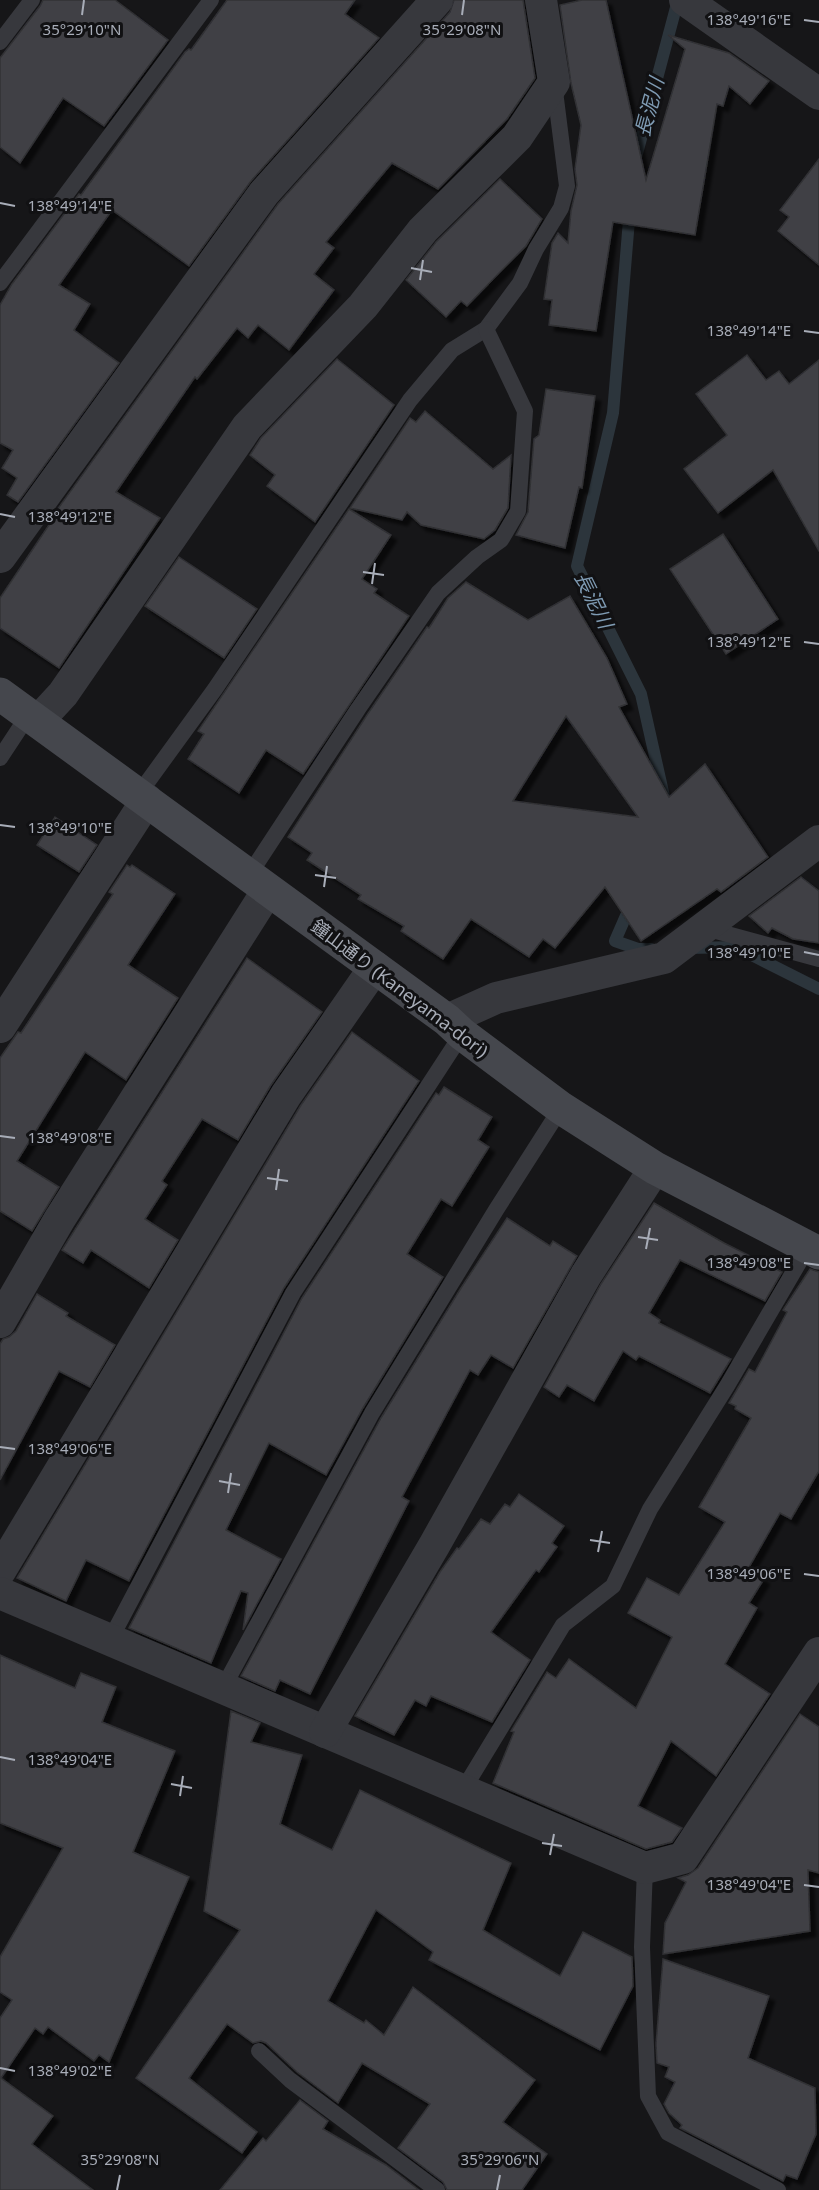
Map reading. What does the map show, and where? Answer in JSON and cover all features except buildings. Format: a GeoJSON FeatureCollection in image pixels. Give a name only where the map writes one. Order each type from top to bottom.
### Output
{"type":"FeatureCollection","features":[{"type":"Feature","properties":{"kind":"main road","name":"鐘山通り (Kaneyama-dori)"},"geometry":{"type":"LineString","coordinates":[[0,694],[375,967],[561,1108],[655,1168],[814,1250]]}},
{"type":"Feature","properties":{"kind":"street"},"geometry":{"type":"LineString","coordinates":[[0,557],[264,193],[437,0]]}},
{"type":"Feature","properties":{"kind":"street"},"geometry":{"type":"LineString","coordinates":[[34,718],[63,694],[246,427],[363,306],[423,230],[517,137],[554,82],[542,0]]}},
{"type":"Feature","properties":{"kind":"street"},"geometry":{"type":"LineString","coordinates":[[685,0],[819,94]]}},
{"type":"Feature","properties":{"kind":"street"},"geometry":{"type":"LineString","coordinates":[[0,1028],[143,797]]}},
{"type":"Feature","properties":{"kind":"street"},"geometry":{"type":"LineString","coordinates":[[454,1027],[496,998],[664,958],[819,841]]}},
{"type":"Feature","properties":{"kind":"street"},"geometry":{"type":"LineString","coordinates":[[0,1322],[259,882]]}},
{"type":"Feature","properties":{"kind":"street"},"geometry":{"type":"LineString","coordinates":[[0,1571],[286,1095],[375,967]]}},
{"type":"Feature","properties":{"kind":"street"},"geometry":{"type":"LineString","coordinates":[[325,1732],[435,1544],[585,1275],[655,1168]]}},
{"type":"Feature","properties":{"kind":"street"},"geometry":{"type":"LineString","coordinates":[[0,1593],[645,1868],[683,1858],[819,1653]]}},
{"type":"Feature","properties":{"kind":"lane"},"geometry":{"type":"LineString","coordinates":[[0,42],[32,0]]}},
{"type":"Feature","properties":{"kind":"lane"},"geometry":{"type":"LineString","coordinates":[[0,283],[211,0]]}},
{"type":"Feature","properties":{"kind":"lane"},"geometry":{"type":"LineString","coordinates":[[143,797],[410,400],[452,350],[486,329],[520,283],[536,249],[561,208],[567,186],[554,82]]}},
{"type":"Feature","properties":{"kind":"lane"},"geometry":{"type":"LineString","coordinates":[[259,882],[358,709],[438,593],[477,557],[501,540],[518,511],[525,411],[486,329]]}},
{"type":"Feature","properties":{"kind":"lane"},"geometry":{"type":"LineString","coordinates":[[0,758],[34,718]]}},
{"type":"Feature","properties":{"kind":"lane"},"geometry":{"type":"LineString","coordinates":[[705,928],[819,959]]}},
{"type":"Feature","properties":{"kind":"lane"},"geometry":{"type":"LineString","coordinates":[[110,1640],[292,1293],[454,1027]]}},
{"type":"Feature","properties":{"kind":"lane"},"geometry":{"type":"LineString","coordinates":[[223,1688],[372,1413],[561,1108]]}},
{"type":"Feature","properties":{"kind":"lane"},"geometry":{"type":"LineString","coordinates":[[463,1790],[563,1625],[613,1586],[650,1509],[814,1250]]}},
{"type":"Feature","properties":{"kind":"lane"},"geometry":{"type":"LineString","coordinates":[[645,1868],[642,1947],[648,2096],[668,2133],[778,2190]]}},
{"type":"Feature","properties":{"kind":"lane"},"geometry":{"type":"LineString","coordinates":[[259,2051],[290,2080],[437,2190]]}},
{"type":"Feature","properties":{"kind":"waterway","name":"長泥川"},"geometry":{"type":"LineString","coordinates":[[635,161],[678,0]]}},
{"type":"Feature","properties":{"kind":"waterway","name":"長泥川"},"geometry":{"type":"LineString","coordinates":[[630,208],[613,413],[577,566],[641,694],[665,801]]}},
{"type":"Feature","properties":{"kind":"waterway","name":"長泥川"},"geometry":{"type":"LineString","coordinates":[[632,902],[615,941],[638,949],[651,949]]}},
{"type":"Feature","properties":{"kind":"waterway","name":"長泥川"},"geometry":{"type":"LineString","coordinates":[[689,948],[736,947],[819,989]]}}]}
